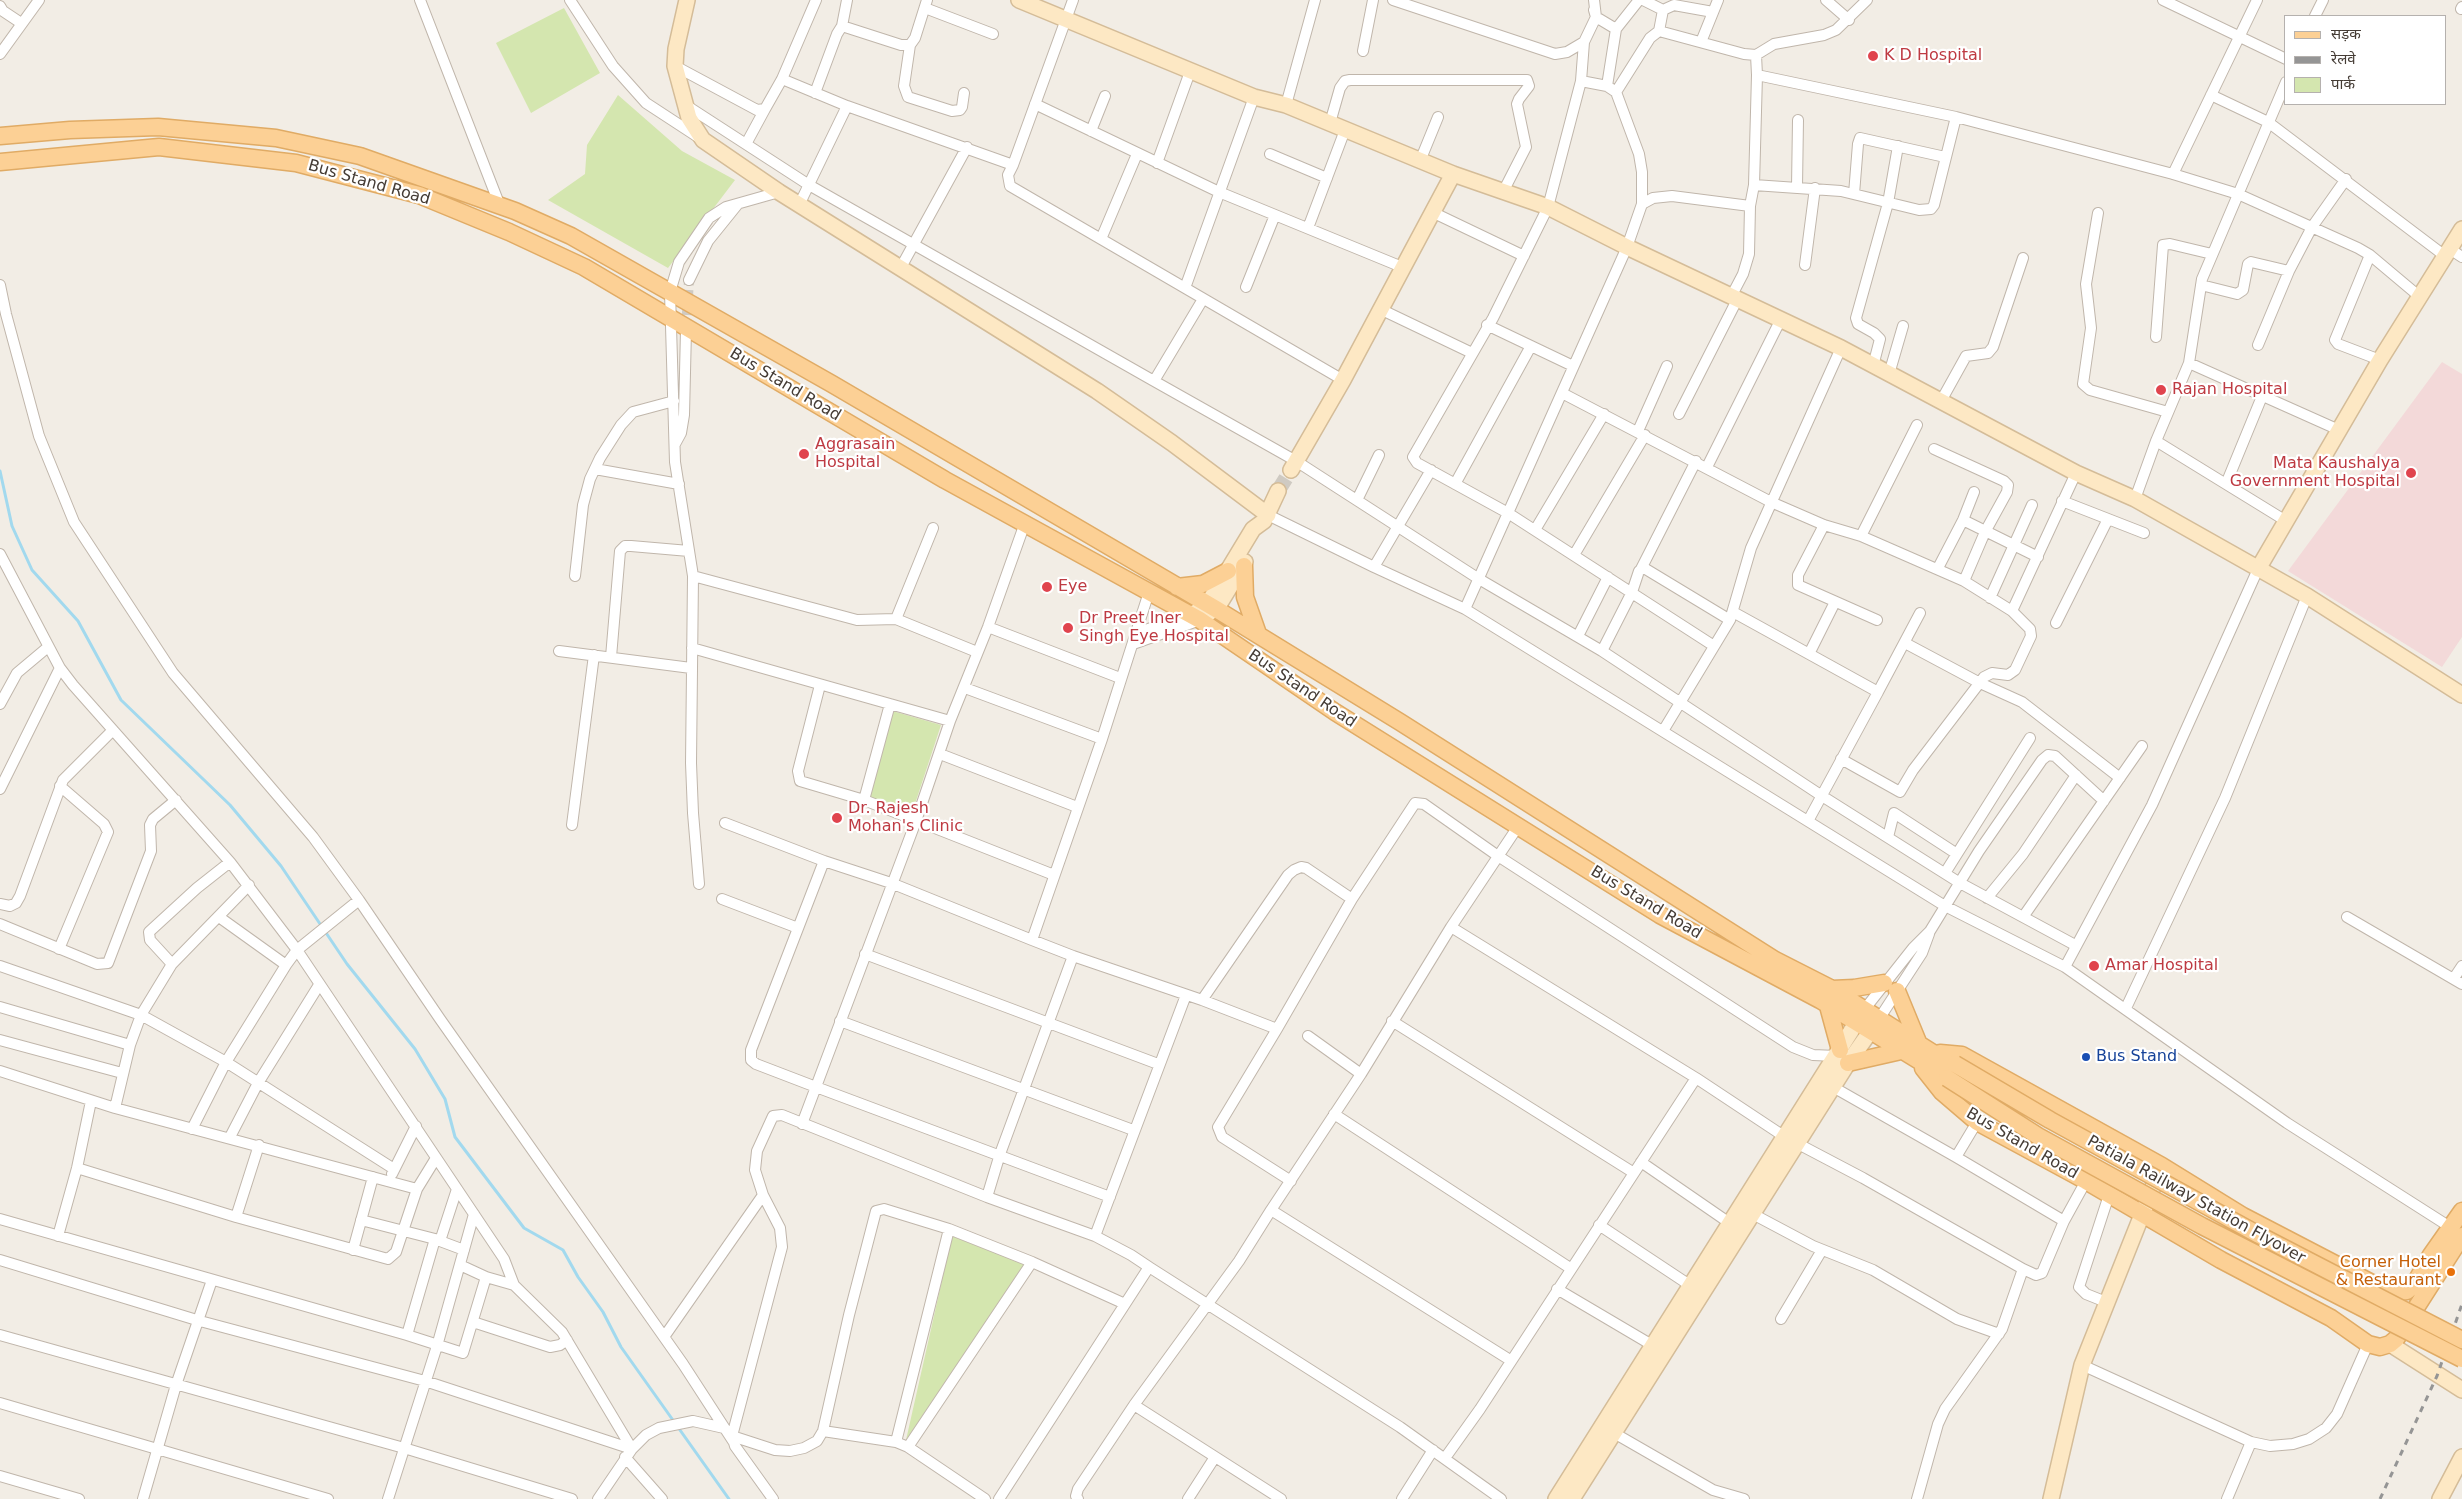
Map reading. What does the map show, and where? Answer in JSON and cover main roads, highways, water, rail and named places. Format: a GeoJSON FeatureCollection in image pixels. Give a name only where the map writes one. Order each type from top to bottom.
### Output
{"type":"FeatureCollection","features":[{"type":"Feature","properties":{"kind":"main road","name":"Bus Stand Road"},"geometry":{"type":"LineString","coordinates":[[0,136],[70,130],[158,127],[276,138],[360,156],[500,206],[571,236],[1258,634],[1775,960],[1832,989],[1864,1010],[1874,1026],[1901,1051],[1918,1062],[1942,1092],[1977,1122],[2086,1181],[2221,1260],[2331,1318],[2368,1344],[2380,1347],[2390,1344],[2396,1339],[2456,1231],[2462,1211]]}},
{"type":"Feature","properties":{"kind":"main road","name":"Bus Stand Road"},"geometry":{"type":"LineString","coordinates":[[0,162],[159,147],[296,163],[418,195],[509,232],[584,267],[944,480],[1196,617],[1335,712],[1474,800],[1519,825],[1660,915],[1828,1006],[1855,1023],[1874,1026],[1918,1043],[1933,1053],[1962,1055],[2162,1166],[2243,1216],[2391,1293],[2407,1290],[2414,1285],[2456,1231]]}},
{"type":"Feature","properties":{"kind":"main road"},"geometry":{"type":"LineString","coordinates":[[1177,587],[1204,584],[1236,568],[1258,634]]}},
{"type":"Feature","properties":{"kind":"main road"},"geometry":{"type":"LineString","coordinates":[[1832,989],[1890,987],[1918,1043]]}},
{"type":"Feature","properties":{"kind":"main road"},"geometry":{"type":"LineString","coordinates":[[1828,1006],[1842,1056],[1901,1051]]}},
{"type":"Feature","properties":{"kind":"main road","name":"Patiala Railway Station Flyover"},"geometry":{"type":"LineString","coordinates":[[1933,1053],[1951,1071],[2038,1136],[2202,1226],[2462,1359]]}},
{"type":"Feature","properties":{"kind":"main road","name":"Patiala Railway Station Flyover"},"geometry":{"type":"LineString","coordinates":[[1918,1062],[1951,1071],[2050,1120],[2259,1235],[2462,1340]]}},
{"type":"Feature","properties":{"kind":"waterway"},"geometry":{"type":"LineString","coordinates":[[0,471],[12,526],[32,570],[78,621],[121,700],[230,805],[281,866],[347,964],[415,1049],[445,1099],[455,1137],[524,1228],[563,1250],[578,1277],[603,1312],[621,1347],[729,1499]]}},
{"type":"Feature","properties":{"kind":"tunnel"},"geometry":{"type":"LineString","coordinates":[[686,330],[689,280]]}},
{"type":"Feature","properties":{"kind":"tunnel"},"geometry":{"type":"LineString","coordinates":[[1278,491],[1291,470]]}},
{"type":"Feature","properties":{"kind":"railway"},"geometry":{"type":"LineString","coordinates":[[2380,1499],[2437,1376],[2462,1304]]}},
{"type":"Feature","properties":{"kind":"place","name":"K D Hospital"},"geometry":{"type":"Point","coordinates":[1873,56]}},
{"type":"Feature","properties":{"kind":"place","name":"Rajan Hospital"},"geometry":{"type":"Point","coordinates":[2161,390]}},
{"type":"Feature","properties":{"kind":"place","name":"Aggrasain Hospital"},"geometry":{"type":"Point","coordinates":[804,454]}},
{"type":"Feature","properties":{"kind":"place","name":"Mata Kaushalya Government Hospital"},"geometry":{"type":"Point","coordinates":[2411,473]}},
{"type":"Feature","properties":{"kind":"place","name":"Eye"},"geometry":{"type":"Point","coordinates":[1047,587]}},
{"type":"Feature","properties":{"kind":"place","name":"Dr Preet Iner Singh Eye Hospital"},"geometry":{"type":"Point","coordinates":[1068,628]}},
{"type":"Feature","properties":{"kind":"place","name":"Dr. Rajesh Mohan's Clinic"},"geometry":{"type":"Point","coordinates":[837,818]}},
{"type":"Feature","properties":{"kind":"place","name":"Amar Hospital"},"geometry":{"type":"Point","coordinates":[2094,966]}},
{"type":"Feature","properties":{"kind":"place","name":"Bus Stand"},"geometry":{"type":"Point","coordinates":[2086,1057]}},
{"type":"Feature","properties":{"kind":"place","name":"Corner Hotel & Restaurant"},"geometry":{"type":"Point","coordinates":[2451,1272]}}]}
